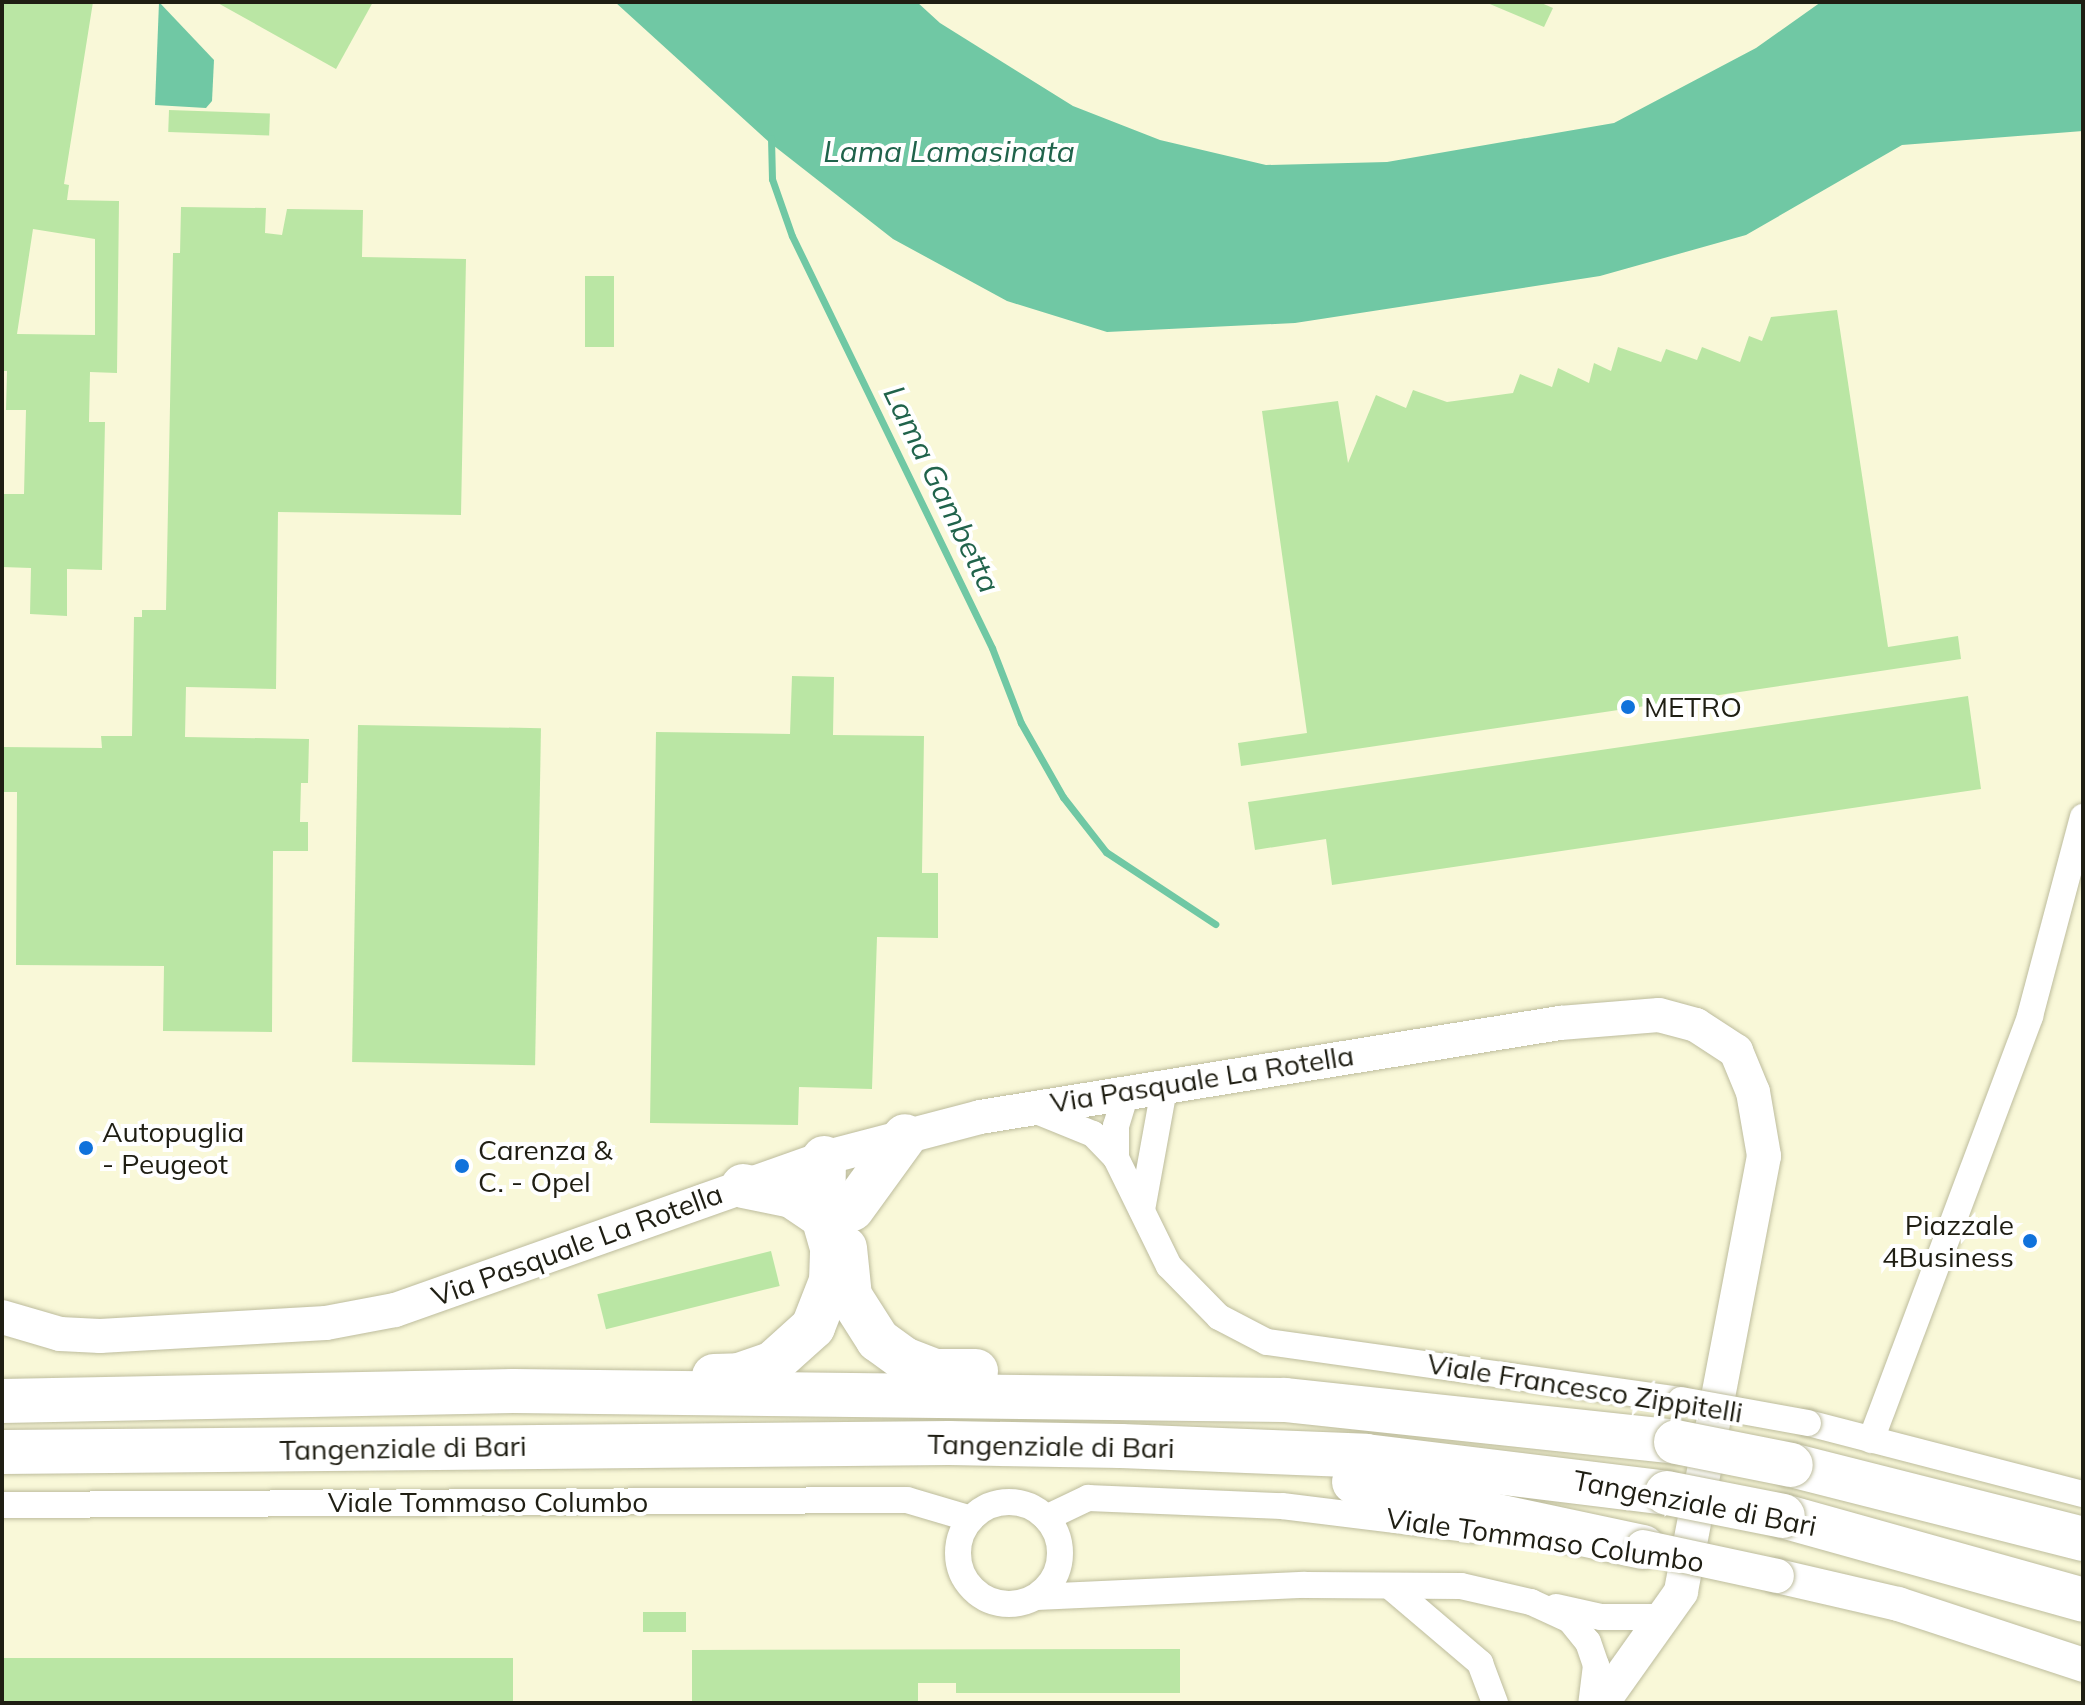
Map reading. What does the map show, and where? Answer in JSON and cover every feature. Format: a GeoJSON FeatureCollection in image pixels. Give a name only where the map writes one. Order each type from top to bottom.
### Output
{"type":"FeatureCollection","features":[{"type":"Feature","properties":{"kind":"highway"},"geometry":{"type":"LineString","coordinates":[[905,1136],[838,1213],[845,1271],[862,1321],[878,1340],[904,1359],[936,1371],[1023,1371],[1077,1396]]}},
{"type":"Feature","properties":{"kind":"highway"},"geometry":{"type":"LineString","coordinates":[[513,1391],[603,1377],[739,1375],[773,1363],[813,1327],[831,1281],[838,1213],[851,1188],[824,1158]]}},
{"type":"Feature","properties":{"kind":"highway"},"geometry":{"type":"LineString","coordinates":[[743,1186],[792,1196],[838,1213]]}},
{"type":"Feature","properties":{"kind":"highway","name":"Tangenziale di Bari"},"geometry":{"type":"LineString","coordinates":[[2,1401],[513,1391],[1077,1396],[1285,1400],[1679,1421],[1791,1465],[2083,1539]]}},
{"type":"Feature","properties":{"kind":"highway","name":"Tangenziale di Bari"},"geometry":{"type":"LineString","coordinates":[[2,1452],[949,1443],[1366,1456],[1667,1493],[1783,1516],[2083,1600]]}},
{"type":"Feature","properties":{"kind":"highway"},"geometry":{"type":"LineString","coordinates":[[1121,1446],[1179,1472],[1373,1483],[1521,1523],[1603,1535],[1643,1547]]}},
{"type":"Feature","properties":{"kind":"street"},"geometry":{"type":"LineString","coordinates":[[1871,1440],[2030,1016],[2083,817]]}},
{"type":"Feature","properties":{"kind":"street","name":"Via Pasquale La Rotella"},"geometry":{"type":"LineString","coordinates":[[2,1317],[60,1334],[100,1336],[340,1320],[395,1310],[824,1158],[905,1136],[1029,1108],[1165,1083],[1614,1016],[1659,1015],[1696,1025],[1736,1051],[1753,1092],[1764,1156],[1681,1592],[1667,1617],[1602,1703]]}},
{"type":"Feature","properties":{"kind":"street"},"geometry":{"type":"LineString","coordinates":[[1142,1210],[1165,1083]]}},
{"type":"Feature","properties":{"kind":"street"},"geometry":{"type":"LineString","coordinates":[[1116,1158],[1116,1126],[1127,1090]]}},
{"type":"Feature","properties":{"kind":"street"},"geometry":{"type":"LineString","coordinates":[[1029,1108],[1093,1134],[1116,1158]]}},
{"type":"Feature","properties":{"kind":"street","name":"Viale Francesco Zippitelli"},"geometry":{"type":"LineString","coordinates":[[1116,1158],[1169,1266],[1219,1317],[1267,1342],[1679,1421],[1808,1423],[2083,1494]]}},
{"type":"Feature","properties":{"kind":"street","name":"Viale Tommaso Columbo"},"geometry":{"type":"LineString","coordinates":[[1046,1518],[1088,1498],[1282,1506],[1643,1547],[1898,1604],[2083,1665]]}},
{"type":"Feature","properties":{"kind":"street","name":"Viale Tommaso Columbo"},"geometry":{"type":"LineString","coordinates":[[2,1505],[907,1500],[971,1519]]}},
{"type":"Feature","properties":{"kind":"street"},"geometry":{"type":"LineString","coordinates":[[1106,1591],[1074,1574],[1060,1557],[1046,1518],[1017,1502],[1000,1503],[971,1519],[958,1557],[965,1580],[975,1592],[1005,1605],[1036,1597],[1106,1591],[1305,1585],[1392,1588],[1461,1586],[1601,1617],[1667,1617]]}},
{"type":"Feature","properties":{"kind":"street"},"geometry":{"type":"LineString","coordinates":[[1036,1597],[1048,1587],[1060,1557]]}},
{"type":"Feature","properties":{"kind":"street"},"geometry":{"type":"LineString","coordinates":[[1392,1588],[1480,1663],[1497,1703]]}},
{"type":"Feature","properties":{"kind":"street"},"geometry":{"type":"LineString","coordinates":[[1531,1602],[1570,1620],[1588,1642],[1596,1665],[1591,1703]]}},
{"type":"Feature","properties":{"kind":"water"},"geometry":{"type":"Polygon","coordinates":[[[159,2],[214,60],[212,101],[206,108],[155,105],[159,2]]]}},
{"type":"Feature","properties":{"kind":"water","name":"Lama Lamasinata"},"geometry":{"type":"Polygon","coordinates":[[[615,2],[917,2],[940,23],[1073,106],[1160,140],[1266,165],[1387,162],[1614,123],[1756,48],[1821,2],[2083,2],[2083,131],[1902,145],[1746,235],[1600,276],[1295,323],[1107,332],[1007,301],[893,239],[769,142],[615,2]]]}},
{"type":"Feature","properties":{"kind":"building"},"geometry":{"type":"Polygon","coordinates":[[[2,2],[93,2],[64,184],[69,185],[67,200],[119,201],[117,373],[90,372],[89,422],[105,422],[102,570],[67,569],[67,616],[30,614],[31,568],[2,567],[2,494],[24,494],[26,410],[6,410],[7,371],[2,371],[2,2]],[[33,229],[17,334],[95,335],[95,239],[33,229]]]}},
{"type":"Feature","properties":{"kind":"building"},"geometry":{"type":"Polygon","coordinates":[[[216,2],[373,2],[336,69],[216,2]]]}},
{"type":"Feature","properties":{"kind":"building"},"geometry":{"type":"Polygon","coordinates":[[[1485,2],[1539,2],[1553,8],[1544,27],[1485,2]]]}},
{"type":"Feature","properties":{"kind":"building"},"geometry":{"type":"Polygon","coordinates":[[[169,110],[270,114],[269,136],[168,132],[169,110]]]}},
{"type":"Feature","properties":{"kind":"building"},"geometry":{"type":"Polygon","coordinates":[[[181,207],[266,208],[265,233],[282,235],[287,209],[363,210],[362,257],[466,259],[461,515],[278,512],[276,689],[186,687],[185,737],[309,739],[308,783],[301,783],[300,822],[308,822],[308,851],[273,851],[272,1032],[163,1031],[164,966],[16,965],[17,792],[2,792],[2,747],[102,748],[101,736],[132,736],[134,617],[142,617],[142,610],[166,610],[173,253],[180,253],[181,207]]]}},
{"type":"Feature","properties":{"kind":"building"},"geometry":{"type":"Polygon","coordinates":[[[585,276],[614,276],[614,347],[585,347],[585,276]]]}},
{"type":"Feature","properties":{"kind":"building"},"geometry":{"type":"Polygon","coordinates":[[[1837,310],[1888,647],[1958,636],[1961,659],[1241,766],[1238,743],[1307,733],[1262,411],[1338,401],[1348,463],[1376,395],[1406,408],[1413,390],[1447,402],[1513,393],[1520,374],[1552,387],[1558,368],[1589,383],[1594,363],[1611,371],[1618,347],[1661,362],[1666,349],[1697,360],[1702,347],[1740,362],[1749,336],[1762,341],[1771,317],[1837,310]]]}},
{"type":"Feature","properties":{"kind":"building"},"geometry":{"type":"Polygon","coordinates":[[[792,676],[834,677],[833,735],[924,736],[922,873],[938,873],[938,938],[877,937],[872,1089],[799,1087],[798,1125],[650,1123],[656,732],[790,734],[792,676]]]}},
{"type":"Feature","properties":{"kind":"building"},"geometry":{"type":"Polygon","coordinates":[[[1968,696],[1981,789],[1332,885],[1326,839],[1255,850],[1248,802],[1968,696]]]}},
{"type":"Feature","properties":{"kind":"building"},"geometry":{"type":"Polygon","coordinates":[[[358,725],[541,728],[535,1065],[352,1062],[358,725]]]}},
{"type":"Feature","properties":{"kind":"building"},"geometry":{"type":"Polygon","coordinates":[[[771,1251],[780,1286],[606,1329],[597,1294],[771,1251]]]}},
{"type":"Feature","properties":{"kind":"building"},"geometry":{"type":"Polygon","coordinates":[[[643,1612],[686,1612],[686,1632],[643,1632],[643,1612]]]}},
{"type":"Feature","properties":{"kind":"building"},"geometry":{"type":"Polygon","coordinates":[[[1180,1649],[1180,1693],[956,1693],[956,1683],[918,1683],[918,1703],[692,1703],[692,1650],[1180,1649]]]}},
{"type":"Feature","properties":{"kind":"building"},"geometry":{"type":"Polygon","coordinates":[[[2,1658],[513,1658],[513,1703],[2,1703],[2,1658]]]}},
{"type":"Feature","properties":{"kind":"waterway","name":"Lama Gambetta"},"geometry":{"type":"LineString","coordinates":[[771,138],[772,179],[792,236],[992,648],[1021,723],[1063,797],[1106,852],[1215,924]]}},
{"type":"Feature","properties":{"kind":"place","name":"METRO"},"geometry":{"type":"Point","coordinates":[1628,707]}},
{"type":"Feature","properties":{"kind":"place","name":"Autopuglia - Peugeot"},"geometry":{"type":"Point","coordinates":[86,1148]}},
{"type":"Feature","properties":{"kind":"place","name":"Carenza & C. - Opel"},"geometry":{"type":"Point","coordinates":[462,1166]}},
{"type":"Feature","properties":{"kind":"place","name":"Piazzale 4Business"},"geometry":{"type":"Point","coordinates":[2030,1241]}}]}
